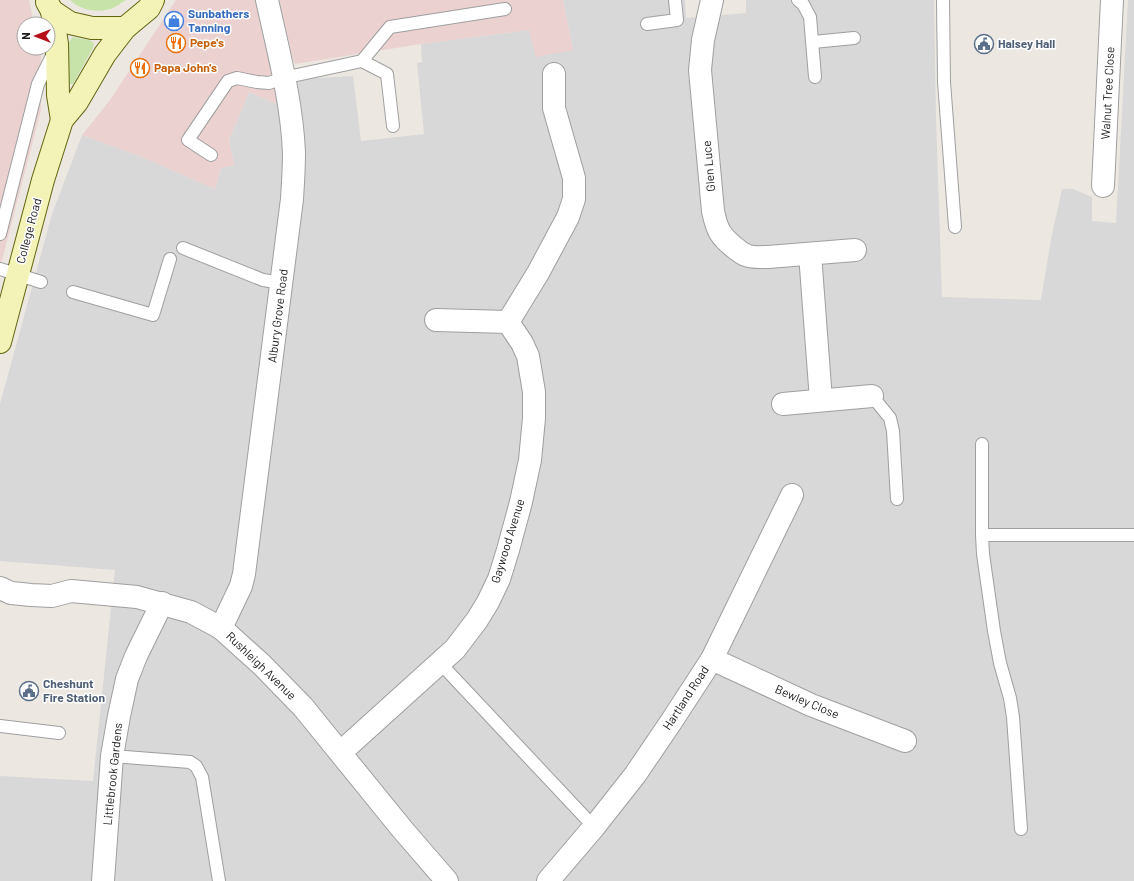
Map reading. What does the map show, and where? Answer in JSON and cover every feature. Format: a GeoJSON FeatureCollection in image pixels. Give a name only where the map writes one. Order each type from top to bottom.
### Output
{"type":"FeatureCollection","features":[{"type":"Feature","properties":{"kind":"main road","name":"College Road"},"geometry":{"type":"LineString","coordinates":[[0,342],[9,272],[43,180],[62,120],[77,102],[105,54],[125,28],[149,8],[153,0]]}},
{"type":"Feature","properties":{"kind":"main road","name":"College Road"},"geometry":{"type":"LineString","coordinates":[[49,6],[57,44],[58,95],[62,120]]}},
{"type":"Feature","properties":{"kind":"main road"},"geometry":{"type":"LineString","coordinates":[[49,6],[70,23],[92,28],[125,28]]}},
{"type":"Feature","properties":{"kind":"street","name":"Albury Grove Road"},"geometry":{"type":"LineString","coordinates":[[221,628],[241,586],[244,574],[282,282],[294,176],[292,127],[267,0]]}},
{"type":"Feature","properties":{"kind":"street","name":"Glen Luce"},"geometry":{"type":"LineString","coordinates":[[716,0],[703,40],[700,70],[712,211],[716,227],[727,242],[746,255],[768,257],[855,250]]}},
{"type":"Feature","properties":{"kind":"street","name":"Walnut Tree Close"},"geometry":{"type":"LineString","coordinates":[[1103,186],[1112,0]]}},
{"type":"Feature","properties":{"kind":"street"},"geometry":{"type":"LineString","coordinates":[[436,320],[508,322],[538,273],[568,217],[574,199],[574,178],[554,108],[554,74]]}},
{"type":"Feature","properties":{"kind":"street"},"geometry":{"type":"LineString","coordinates":[[810,254],[821,400]]}},
{"type":"Feature","properties":{"kind":"street","name":"Gaywood Avenue"},"geometry":{"type":"LineString","coordinates":[[341,752],[455,650],[477,620],[499,579],[514,529],[530,460],[534,418],[534,392],[528,356],[522,343],[508,322]]}},
{"type":"Feature","properties":{"kind":"street"},"geometry":{"type":"LineString","coordinates":[[783,404],[872,396]]}},
{"type":"Feature","properties":{"kind":"street","name":"Hartland Road"},"geometry":{"type":"LineString","coordinates":[[548,881],[594,827],[635,775],[712,659],[792,495]]}},
{"type":"Feature","properties":{"kind":"street","name":"Rushleigh Avenue"},"geometry":{"type":"LineString","coordinates":[[0,588],[11,593],[52,596],[71,591],[137,597],[191,612],[221,628],[261,664],[303,707],[402,829],[447,881]]}},
{"type":"Feature","properties":{"kind":"street","name":"Littlebrook Gardens"},"geometry":{"type":"LineString","coordinates":[[103,881],[112,756],[119,716],[127,679],[136,656],[162,603]]}},
{"type":"Feature","properties":{"kind":"street","name":"Bewley Close"},"geometry":{"type":"LineString","coordinates":[[712,659],[811,705],[904,740]]}},
{"type":"Feature","properties":{"kind":"lane"},"geometry":{"type":"LineString","coordinates":[[647,24],[677,20],[674,0]]}},
{"type":"Feature","properties":{"kind":"lane"},"geometry":{"type":"LineString","coordinates":[[798,0],[803,4],[810,17],[816,77]]}},
{"type":"Feature","properties":{"kind":"lane"},"geometry":{"type":"LineString","coordinates":[[943,0],[944,82],[955,227]]}},
{"type":"Feature","properties":{"kind":"lane"},"geometry":{"type":"LineString","coordinates":[[211,156],[188,140],[228,81],[237,78],[268,83],[283,78],[362,61],[390,27],[505,9]]}},
{"type":"Feature","properties":{"kind":"lane"},"geometry":{"type":"LineString","coordinates":[[813,42],[854,38]]}},
{"type":"Feature","properties":{"kind":"lane"},"geometry":{"type":"LineString","coordinates":[[0,234],[38,84],[57,44]]}},
{"type":"Feature","properties":{"kind":"lane"},"geometry":{"type":"LineString","coordinates":[[362,61],[386,74],[393,126]]}},
{"type":"Feature","properties":{"kind":"lane"},"geometry":{"type":"LineString","coordinates":[[183,248],[263,280],[282,282]]}},
{"type":"Feature","properties":{"kind":"lane"},"geometry":{"type":"LineString","coordinates":[[73,292],[153,315],[170,259]]}},
{"type":"Feature","properties":{"kind":"lane"},"geometry":{"type":"LineString","coordinates":[[9,272],[41,282]]}},
{"type":"Feature","properties":{"kind":"lane"},"geometry":{"type":"LineString","coordinates":[[872,396],[890,418],[893,431],[897,499]]}},
{"type":"Feature","properties":{"kind":"lane"},"geometry":{"type":"LineString","coordinates":[[982,444],[982,535],[986,581],[1000,663],[1010,698],[1013,717],[1021,829]]}},
{"type":"Feature","properties":{"kind":"lane"},"geometry":{"type":"LineString","coordinates":[[982,535],[1134,535]]}},
{"type":"Feature","properties":{"kind":"lane"},"geometry":{"type":"LineString","coordinates":[[440,663],[594,827]]}},
{"type":"Feature","properties":{"kind":"lane"},"geometry":{"type":"LineString","coordinates":[[0,726],[59,733]]}},
{"type":"Feature","properties":{"kind":"lane"},"geometry":{"type":"LineString","coordinates":[[112,756],[178,760],[190,762],[196,766],[202,777],[219,881]]}},
{"type":"Feature","properties":{"kind":"shaded area"},"geometry":{"type":"Polygon","coordinates":[[[0,0],[29,0],[32,16],[16,16],[16,56],[41,56],[41,110],[0,268],[0,0]]]}},
{"type":"Feature","properties":{"kind":"shaded area"},"geometry":{"type":"Polygon","coordinates":[[[176,0],[257,0],[270,56],[277,104],[249,92],[229,140],[234,165],[221,168],[215,189],[142,157],[82,135],[110,100],[176,0]]]}},
{"type":"Feature","properties":{"kind":"shaded area"},"geometry":{"type":"Polygon","coordinates":[[[278,0],[563,0],[573,50],[536,57],[529,30],[421,44],[295,64],[283,34],[278,0]]]}},
{"type":"Feature","properties":{"kind":"shaded area"},"geometry":{"type":"Polygon","coordinates":[[[563,0],[685,0],[686,18],[746,13],[746,0],[934,0],[942,297],[1041,300],[1051,239],[1062,189],[1073,189],[1092,197],[1092,221],[1116,223],[1128,0],[1134,0],[1134,881],[0,881],[0,776],[93,781],[115,570],[0,561],[0,404],[52,214],[82,135],[142,157],[215,189],[221,168],[234,165],[229,140],[249,92],[277,104],[298,99],[296,79],[353,76],[361,141],[424,134],[417,63],[422,62],[421,44],[529,30],[573,50],[563,0]]]}},
{"type":"Feature","properties":{"kind":"green space"},"geometry":{"type":"Polygon","coordinates":[[[70,0],[126,0],[109,9],[98,11],[85,9],[70,0]]]}},
{"type":"Feature","properties":{"kind":"green space"},"geometry":{"type":"Polygon","coordinates":[[[73,37],[89,40],[94,43],[93,48],[73,84],[67,84],[69,42],[73,37]]]}},
{"type":"Feature","properties":{"kind":"place","name":"Sunbathers Tanning"},"geometry":{"type":"Point","coordinates":[174,21]}},
{"type":"Feature","properties":{"kind":"place","name":"Pepe's"},"geometry":{"type":"Point","coordinates":[176,43]}},
{"type":"Feature","properties":{"kind":"place","name":"Halsey Hall"},"geometry":{"type":"Point","coordinates":[984,44]}},
{"type":"Feature","properties":{"kind":"place","name":"Papa John's"},"geometry":{"type":"Point","coordinates":[140,68]}},
{"type":"Feature","properties":{"kind":"place","name":"Cheshunt Fire Station"},"geometry":{"type":"Point","coordinates":[29,691]}}]}
